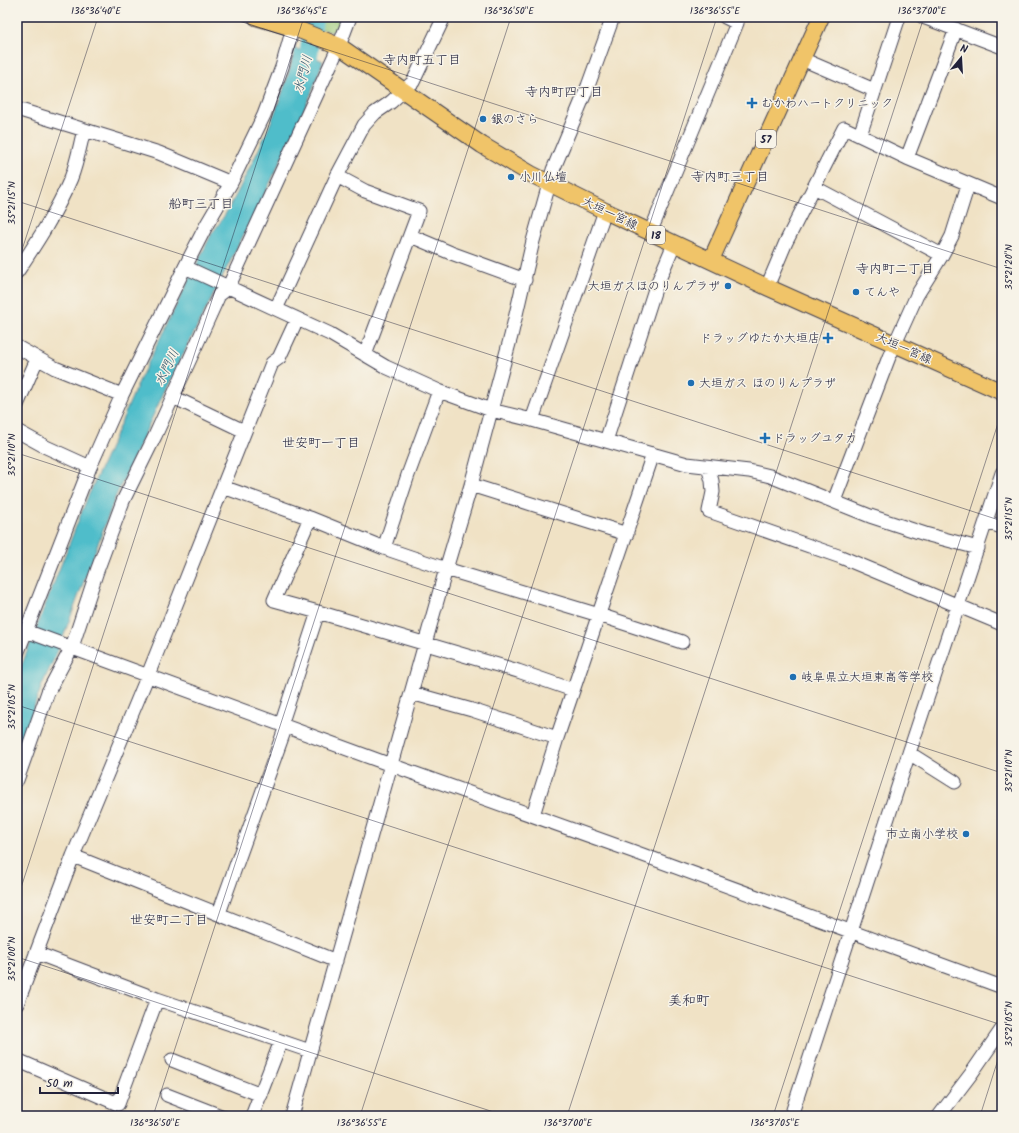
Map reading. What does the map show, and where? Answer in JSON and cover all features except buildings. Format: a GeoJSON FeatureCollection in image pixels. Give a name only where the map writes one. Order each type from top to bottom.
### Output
{"type":"FeatureCollection","features":[{"type":"Feature","properties":{"kind":"main road","name":"大垣一宮線"},"geometry":{"type":"LineString","coordinates":[[256,17],[289,25],[334,44],[482,145],[550,184],[766,287],[1002,392]]}},
{"type":"Feature","properties":{"kind":"main road","name":"57"},"geometry":{"type":"LineString","coordinates":[[711,260],[821,17]]}},
{"type":"Feature","properties":{"kind":"street"},"geometry":{"type":"LineString","coordinates":[[17,780],[48,692],[97,571],[123,501],[173,397],[219,295],[225,286],[334,44],[350,17]]}},
{"type":"Feature","properties":{"kind":"street"},"geometry":{"type":"LineString","coordinates":[[276,309],[337,176],[364,125],[375,113],[391,102],[413,82],[444,17]]}},
{"type":"Feature","properties":{"kind":"street"},"geometry":{"type":"LineString","coordinates":[[292,1116],[471,485],[525,280],[533,241],[553,170],[588,86],[613,17]]}},
{"type":"Feature","properties":{"kind":"street"},"geometry":{"type":"LineString","coordinates":[[650,233],[737,23],[725,17]]}},
{"type":"Feature","properties":{"kind":"street"},"geometry":{"type":"LineString","coordinates":[[860,135],[899,17]]}},
{"type":"Feature","properties":{"kind":"street"},"geometry":{"type":"LineString","coordinates":[[923,17],[1002,48]]}},
{"type":"Feature","properties":{"kind":"street"},"geometry":{"type":"LineString","coordinates":[[17,652],[29,632],[90,468],[122,395],[188,268],[207,224],[231,183],[264,115],[282,67],[289,25]]}},
{"type":"Feature","properties":{"kind":"street"},"geometry":{"type":"LineString","coordinates":[[907,158],[956,29]]}},
{"type":"Feature","properties":{"kind":"street"},"geometry":{"type":"LineString","coordinates":[[802,59],[874,90]]}},
{"type":"Feature","properties":{"kind":"street"},"geometry":{"type":"LineString","coordinates":[[17,109],[160,153],[231,183]]}},
{"type":"Feature","properties":{"kind":"street"},"geometry":{"type":"LineString","coordinates":[[766,287],[786,242],[844,128],[907,158],[968,185],[1002,198]]}},
{"type":"Feature","properties":{"kind":"street"},"geometry":{"type":"LineString","coordinates":[[17,272],[37,242],[61,200],[72,176],[84,130]]}},
{"type":"Feature","properties":{"kind":"street"},"geometry":{"type":"LineString","coordinates":[[337,176],[365,191],[419,211],[411,236],[365,355]]}},
{"type":"Feature","properties":{"kind":"street"},"geometry":{"type":"LineString","coordinates":[[834,501],[889,357],[917,295],[952,236],[968,185]]}},
{"type":"Feature","properties":{"kind":"street"},"geometry":{"type":"LineString","coordinates":[[814,187],[942,255]]}},
{"type":"Feature","properties":{"kind":"street"},"geometry":{"type":"LineString","coordinates":[[532,420],[605,211]]}},
{"type":"Feature","properties":{"kind":"street"},"geometry":{"type":"LineString","coordinates":[[411,236],[451,253],[525,280]]}},
{"type":"Feature","properties":{"kind":"street"},"geometry":{"type":"LineString","coordinates":[[606,441],[655,289],[674,244]]}},
{"type":"Feature","properties":{"kind":"street"},"geometry":{"type":"LineString","coordinates":[[188,268],[330,334],[386,367],[439,391],[491,410],[688,464],[749,471],[770,476],[870,516],[925,534],[978,548]]}},
{"type":"Feature","properties":{"kind":"street"},"geometry":{"type":"LineString","coordinates":[[17,1004],[73,856],[148,676],[244,431],[272,363],[279,358],[296,319]]}},
{"type":"Feature","properties":{"kind":"street"},"geometry":{"type":"LineString","coordinates":[[17,347],[55,368],[122,395]]}},
{"type":"Feature","properties":{"kind":"street"},"geometry":{"type":"LineString","coordinates":[[17,405],[37,359]]}},
{"type":"Feature","properties":{"kind":"street"},"geometry":{"type":"LineString","coordinates":[[384,548],[408,475],[439,391]]}},
{"type":"Feature","properties":{"kind":"street"},"geometry":{"type":"LineString","coordinates":[[173,397],[244,431]]}},
{"type":"Feature","properties":{"kind":"street"},"geometry":{"type":"LineString","coordinates":[[17,431],[90,468]]}},
{"type":"Feature","properties":{"kind":"street"},"geometry":{"type":"LineString","coordinates":[[533,815],[573,690],[654,454]]}},
{"type":"Feature","properties":{"kind":"street"},"geometry":{"type":"LineString","coordinates":[[708,467],[712,480],[713,492],[709,511],[841,557],[1002,624]]}},
{"type":"Feature","properties":{"kind":"street"},"geometry":{"type":"LineString","coordinates":[[790,1116],[1002,474]]}},
{"type":"Feature","properties":{"kind":"street"},"geometry":{"type":"LineString","coordinates":[[471,485],[627,534]]}},
{"type":"Feature","properties":{"kind":"street"},"geometry":{"type":"LineString","coordinates":[[223,487],[310,518],[384,548],[446,569],[599,615],[682,642]]}},
{"type":"Feature","properties":{"kind":"street"},"geometry":{"type":"LineString","coordinates":[[310,518],[274,600],[425,643],[518,671],[573,690]]}},
{"type":"Feature","properties":{"kind":"street"},"geometry":{"type":"LineString","coordinates":[[986,522],[1002,527]]}},
{"type":"Feature","properties":{"kind":"street"},"geometry":{"type":"LineString","coordinates":[[219,913],[284,726],[318,612]]}},
{"type":"Feature","properties":{"kind":"street"},"geometry":{"type":"LineString","coordinates":[[29,632],[1002,987]]}},
{"type":"Feature","properties":{"kind":"street"},"geometry":{"type":"LineString","coordinates":[[411,694],[472,710],[557,738]]}},
{"type":"Feature","properties":{"kind":"street"},"geometry":{"type":"LineString","coordinates":[[909,753],[955,782]]}},
{"type":"Feature","properties":{"kind":"street"},"geometry":{"type":"LineString","coordinates":[[73,856],[336,961]]}},
{"type":"Feature","properties":{"kind":"street"},"geometry":{"type":"LineString","coordinates":[[36,953],[157,999],[310,1051]]}},
{"type":"Feature","properties":{"kind":"street"},"geometry":{"type":"LineString","coordinates":[[17,1060],[118,1104],[157,999]]}},
{"type":"Feature","properties":{"kind":"street"},"geometry":{"type":"LineString","coordinates":[[939,1116],[971,1074],[1002,1029]]}},
{"type":"Feature","properties":{"kind":"street"},"geometry":{"type":"LineString","coordinates":[[252,1116],[281,1041]]}},
{"type":"Feature","properties":{"kind":"street"},"geometry":{"type":"LineString","coordinates":[[172,1060],[261,1095]]}},
{"type":"Feature","properties":{"kind":"street"},"geometry":{"type":"LineString","coordinates":[[167,1095],[220,1116]]}},
{"type":"Feature","properties":{"kind":"green space"},"geometry":{"type":"Polygon","coordinates":[[[293,17],[344,17],[339,30],[329,32],[293,17]]]}},
{"type":"Feature","properties":{"kind":"water","name":"水門川"},"geometry":{"type":"Polygon","coordinates":[[[295,48],[323,61],[311,94],[272,179],[164,392],[115,498],[59,648],[42,685],[17,754],[17,677],[86,501],[140,379],[212,233],[229,208],[259,149],[274,116],[286,83],[295,48]]]}},
{"type":"Feature","properties":{"kind":"waterway","name":"水門川"},"geometry":{"type":"LineString","coordinates":[[302,78],[308,59],[314,17]]}},
{"type":"Feature","properties":{"kind":"place","name":"むかわハートクリニック"},"geometry":{"type":"Point","coordinates":[752,103]}},
{"type":"Feature","properties":{"kind":"place","name":"銀のさら"},"geometry":{"type":"Point","coordinates":[483,119]}},
{"type":"Feature","properties":{"kind":"place","name":"小川仏壇"},"geometry":{"type":"Point","coordinates":[511,177]}},
{"type":"Feature","properties":{"kind":"place","name":"大垣ガスほのりんプラザ"},"geometry":{"type":"Point","coordinates":[728,286]}},
{"type":"Feature","properties":{"kind":"place","name":"てんや"},"geometry":{"type":"Point","coordinates":[856,292]}},
{"type":"Feature","properties":{"kind":"place","name":"ドラッグゆたか大垣店"},"geometry":{"type":"Point","coordinates":[828,338]}},
{"type":"Feature","properties":{"kind":"place","name":"大垣ガス ほのりんプラザ"},"geometry":{"type":"Point","coordinates":[691,383]}},
{"type":"Feature","properties":{"kind":"place","name":"ドラッグユタカ"},"geometry":{"type":"Point","coordinates":[765,438]}},
{"type":"Feature","properties":{"kind":"place","name":"岐阜県立大垣東高等学校"},"geometry":{"type":"Point","coordinates":[793,677]}},
{"type":"Feature","properties":{"kind":"place","name":"市立南小学校"},"geometry":{"type":"Point","coordinates":[966,834]}},
{"type":"Feature","properties":{"kind":"district","name":"寺内町五丁目"},"geometry":{"type":"Point","coordinates":[422,59]}},
{"type":"Feature","properties":{"kind":"district","name":"寺内町四丁目"},"geometry":{"type":"Point","coordinates":[564,91]}},
{"type":"Feature","properties":{"kind":"district","name":"寺内町三丁目"},"geometry":{"type":"Point","coordinates":[730,176]}},
{"type":"Feature","properties":{"kind":"district","name":"船町三丁目"},"geometry":{"type":"Point","coordinates":[201,203]}},
{"type":"Feature","properties":{"kind":"district","name":"寺内町二丁目"},"geometry":{"type":"Point","coordinates":[895,268]}},
{"type":"Feature","properties":{"kind":"district","name":"世安町一丁目"},"geometry":{"type":"Point","coordinates":[321,442]}},
{"type":"Feature","properties":{"kind":"district","name":"世安町二丁目"},"geometry":{"type":"Point","coordinates":[169,919]}},
{"type":"Feature","properties":{"kind":"district","name":"美和町"},"geometry":{"type":"Point","coordinates":[689,1000]}}]}
